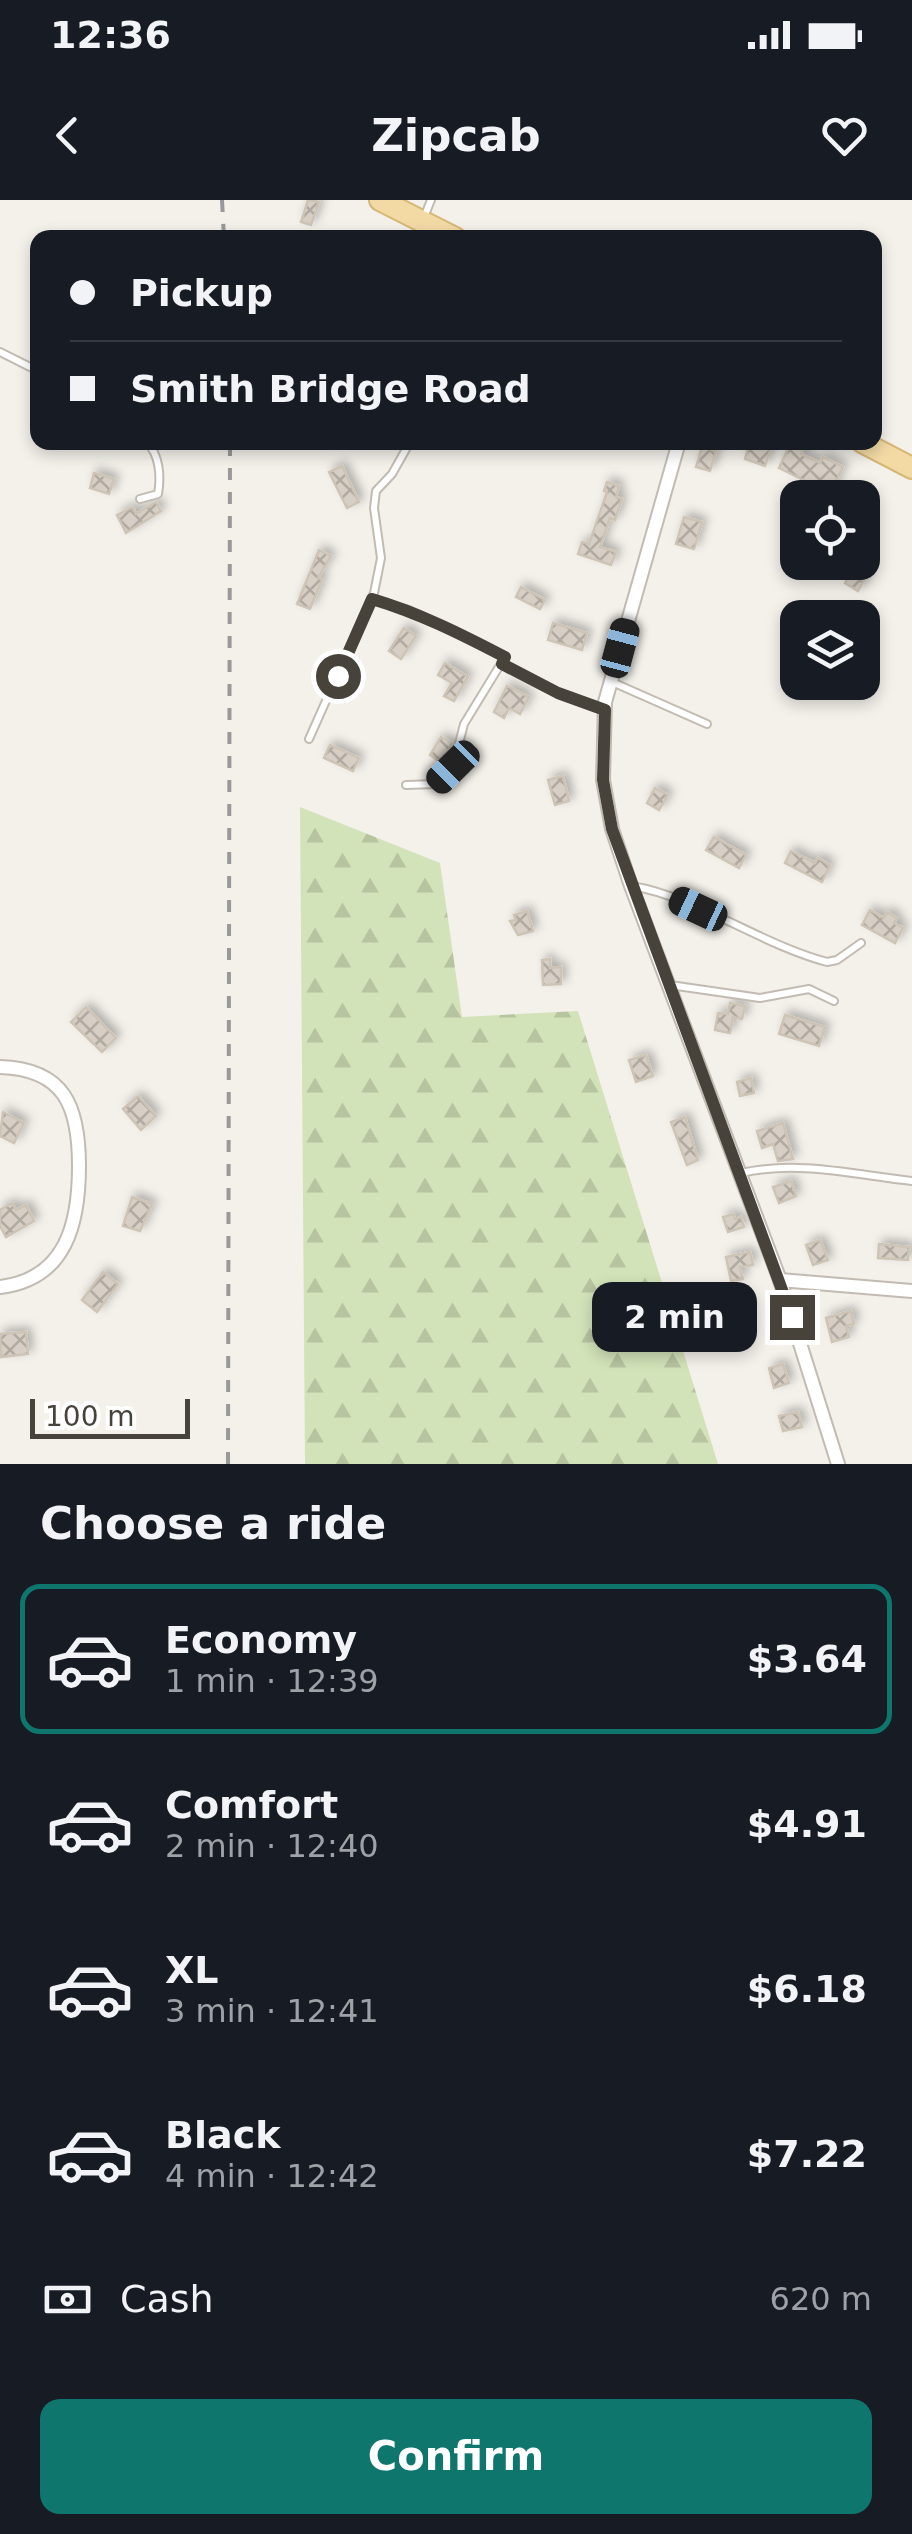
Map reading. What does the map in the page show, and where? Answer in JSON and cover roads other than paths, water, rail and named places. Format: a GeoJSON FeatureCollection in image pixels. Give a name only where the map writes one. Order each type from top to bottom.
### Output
{"type":"FeatureCollection","features":[{"type":"Feature","properties":{"kind":"main road"},"geometry":{"type":"LineString","coordinates":[[380,200],[430,229]]}},
{"type":"Feature","properties":{"kind":"main road"},"geometry":{"type":"LineString","coordinates":[[877,450],[912,468]]}},
{"type":"Feature","properties":{"kind":"street"},"geometry":{"type":"LineString","coordinates":[[677,450],[610,682],[603,780],[612,829],[631,886],[780,1280],[838,1464]]}},
{"type":"Feature","properties":{"kind":"street"},"geometry":{"type":"LineString","coordinates":[[0,1067],[34,1072],[62,1090],[71,1104],[79,1141],[79,1202],[69,1238],[44,1270],[16,1285],[0,1287]]}},
{"type":"Feature","properties":{"kind":"street"},"geometry":{"type":"LineString","coordinates":[[780,1280],[912,1291]]}},
{"type":"Feature","properties":{"kind":"lane"},"geometry":{"type":"LineString","coordinates":[[430,229],[432,200]]}},
{"type":"Feature","properties":{"kind":"lane"},"geometry":{"type":"LineString","coordinates":[[0,352],[30,367]]}},
{"type":"Feature","properties":{"kind":"lane"},"geometry":{"type":"LineString","coordinates":[[140,498],[158,494],[161,477],[153,450]]}},
{"type":"Feature","properties":{"kind":"lane"},"geometry":{"type":"LineString","coordinates":[[309,738],[372,599],[381,558],[375,496],[405,450]]}},
{"type":"Feature","properties":{"kind":"lane"},"geometry":{"type":"LineString","coordinates":[[372,599],[452,628],[505,657],[464,724],[453,767],[436,784],[406,785]]}},
{"type":"Feature","properties":{"kind":"lane"},"geometry":{"type":"LineString","coordinates":[[502,664],[558,693],[605,710]]}},
{"type":"Feature","properties":{"kind":"lane"},"geometry":{"type":"LineString","coordinates":[[610,682],[706,724]]}},
{"type":"Feature","properties":{"kind":"lane"},"geometry":{"type":"LineString","coordinates":[[631,886],[664,894],[723,922],[828,962],[860,943]]}},
{"type":"Feature","properties":{"kind":"lane"},"geometry":{"type":"LineString","coordinates":[[669,985],[760,998],[809,989],[834,1001]]}},
{"type":"Feature","properties":{"kind":"lane"},"geometry":{"type":"LineString","coordinates":[[740,1174],[763,1168],[832,1169],[912,1181]]}},
{"type":"Feature","properties":{"kind":"railway"},"geometry":{"type":"LineString","coordinates":[[222,200],[224,230]]}},
{"type":"Feature","properties":{"kind":"railway"},"geometry":{"type":"LineString","coordinates":[[228,1464],[230,450]]}}]}
